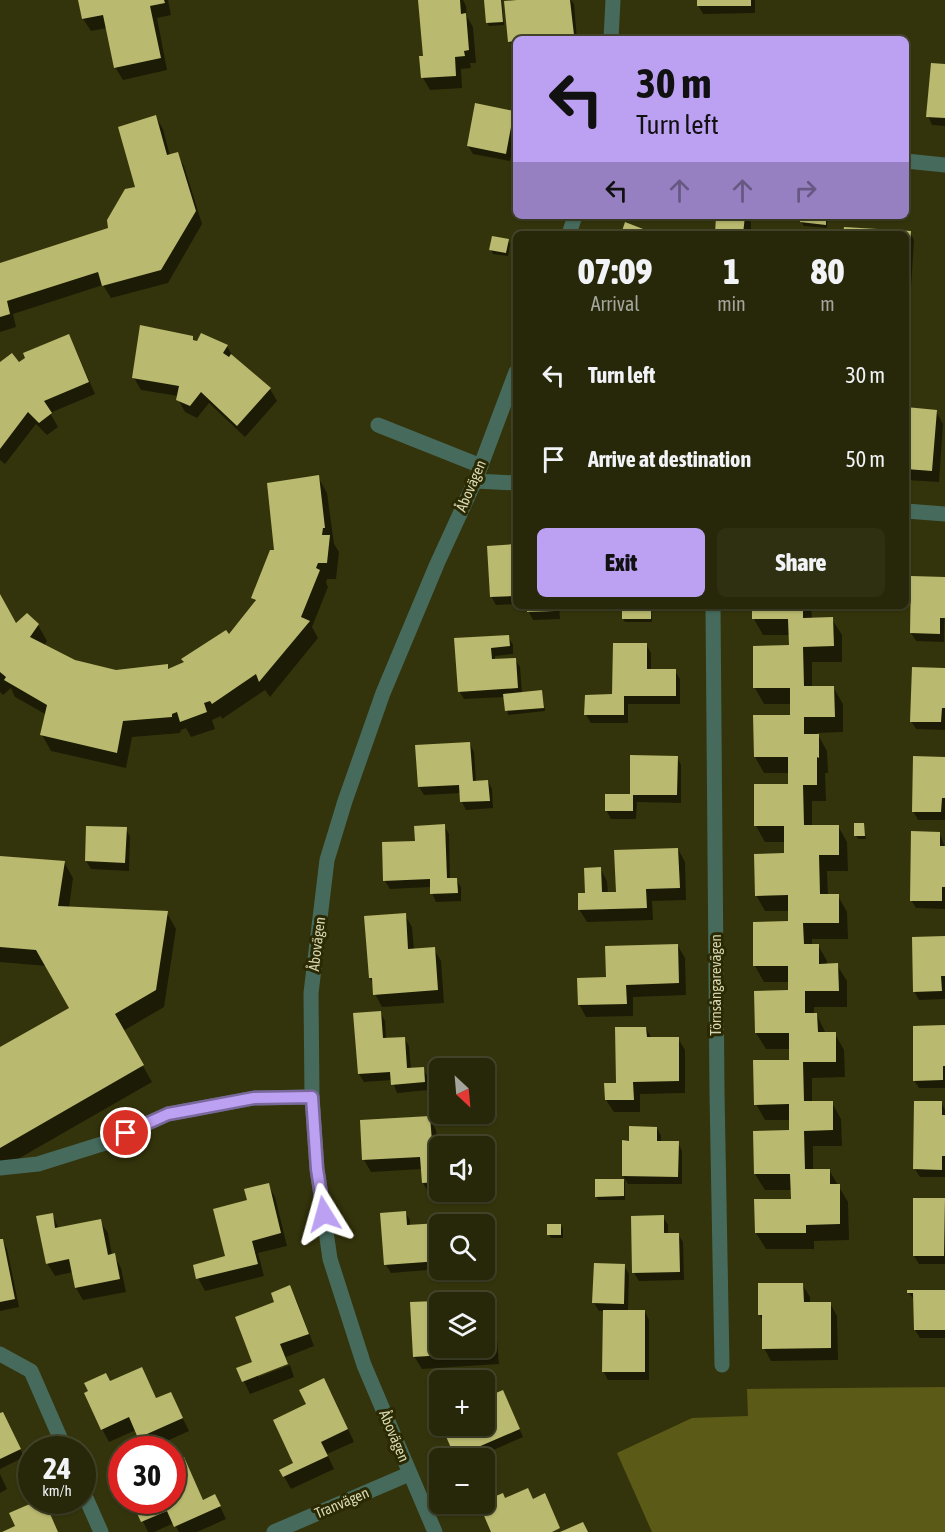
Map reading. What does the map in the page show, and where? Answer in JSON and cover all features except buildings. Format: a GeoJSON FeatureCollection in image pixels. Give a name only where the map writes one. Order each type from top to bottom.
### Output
{"type":"FeatureCollection","features":[{"type":"Feature","properties":{"kind":"street"},"geometry":{"type":"LineString","coordinates":[[611,36],[614,0]]}},
{"type":"Feature","properties":{"kind":"street"},"geometry":{"type":"LineString","coordinates":[[909,162],[945,165]]}},
{"type":"Feature","properties":{"kind":"street","name":"Åbovägen"},"geometry":{"type":"LineString","coordinates":[[435,1532],[364,1365],[330,1259],[317,1169],[312,1097],[311,993],[327,860],[383,693],[478,473],[513,380]]}},
{"type":"Feature","properties":{"kind":"street"},"geometry":{"type":"LineString","coordinates":[[378,425],[478,473],[513,482]]}},
{"type":"Feature","properties":{"kind":"street"},"geometry":{"type":"LineString","coordinates":[[909,511],[945,514]]}},
{"type":"Feature","properties":{"kind":"street","name":"Törnsångarevägen"},"geometry":{"type":"LineString","coordinates":[[713,609],[722,1365]]}},
{"type":"Feature","properties":{"kind":"street"},"geometry":{"type":"LineString","coordinates":[[0,1168],[38,1164],[105,1143],[168,1114],[254,1098],[312,1097]]}},
{"type":"Feature","properties":{"kind":"street"},"geometry":{"type":"LineString","coordinates":[[0,1354],[31,1371],[59,1436]]}},
{"type":"Feature","properties":{"kind":"street","name":"Tranvägen"},"geometry":{"type":"LineString","coordinates":[[274,1532],[410,1474]]}},
{"type":"Feature","properties":{"kind":"street"},"geometry":{"type":"LineString","coordinates":[[93,1514],[101,1532]]}},
{"type":"Feature","properties":{"kind":"shaded area"},"geometry":{"type":"Polygon","coordinates":[[[945,1387],[945,1532],[652,1532],[617,1453],[692,1418],[748,1416],[747,1389],[945,1387]]]}},
{"type":"Feature","properties":{"kind":"route"},"geometry":{"type":"LineString","coordinates":[[126,1133],[168,1114],[254,1098],[312,1097],[317,1169],[324,1214]]}}]}
